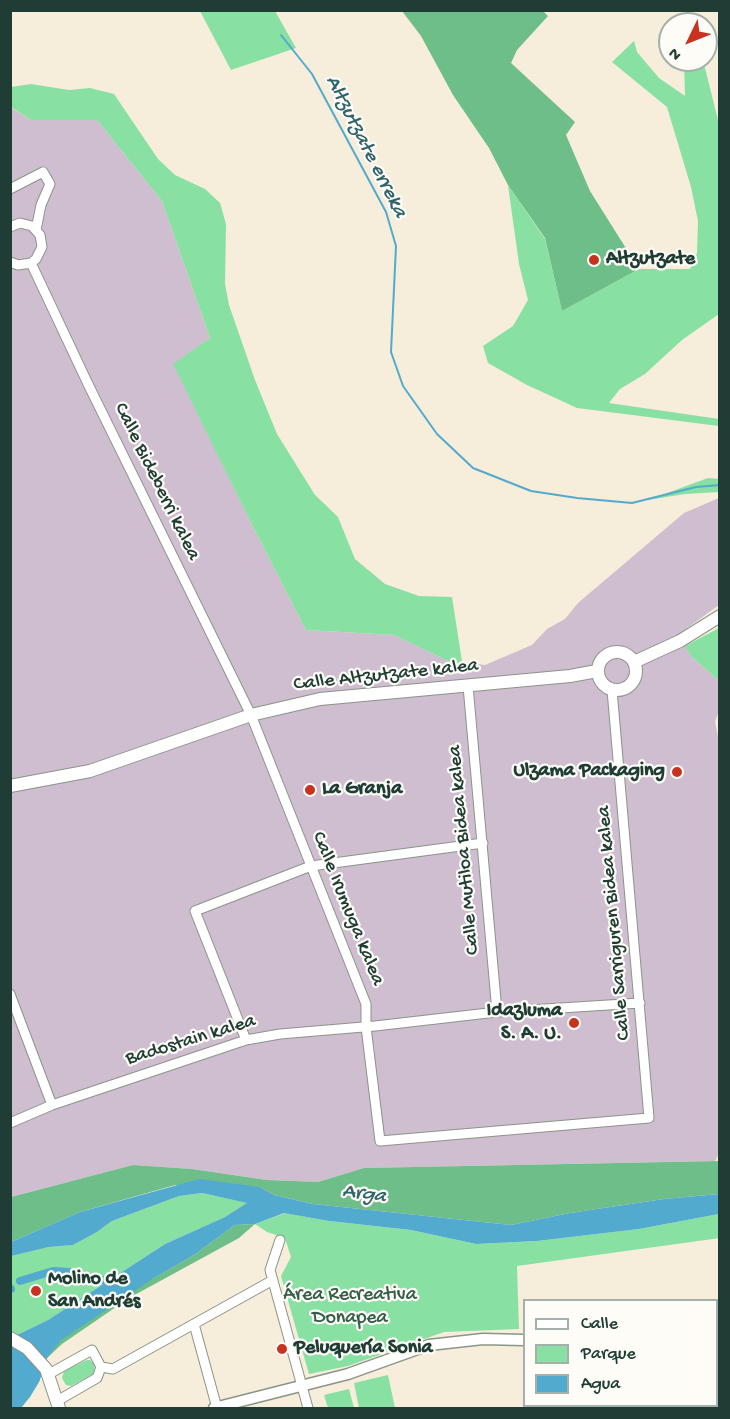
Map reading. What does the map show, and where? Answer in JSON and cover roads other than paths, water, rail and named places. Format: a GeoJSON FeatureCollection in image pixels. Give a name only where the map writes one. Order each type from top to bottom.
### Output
{"type":"FeatureCollection","features":[{"type":"Feature","properties":{"kind":"main road"},"geometry":{"type":"LineString","coordinates":[[634,662],[680,641],[720,616]]}},
{"type":"Feature","properties":{"kind":"main road"},"geometry":{"type":"LineString","coordinates":[[612,652],[625,653],[634,662],[636,674],[624,688],[612,690],[602,683],[597,671],[601,659],[612,652]]}},
{"type":"Feature","properties":{"kind":"main road","name":"Calle Altzutzate kalea"},"geometry":{"type":"LineString","coordinates":[[10,786],[90,771],[251,715],[320,699],[570,676],[597,671]]}},
{"type":"Feature","properties":{"kind":"main road"},"geometry":{"type":"LineString","coordinates":[[10,1338],[27,1348],[47,1371],[58,1405]]}},
{"type":"Feature","properties":{"kind":"main road"},"geometry":{"type":"LineString","coordinates":[[718,1408],[720,1402]]}},
{"type":"Feature","properties":{"kind":"street"},"geometry":{"type":"LineString","coordinates":[[10,189],[43,172],[50,184],[36,230]]}},
{"type":"Feature","properties":{"kind":"street"},"geometry":{"type":"LineString","coordinates":[[27,224],[42,205]]}},
{"type":"Feature","properties":{"kind":"street"},"geometry":{"type":"LineString","coordinates":[[10,227],[27,224],[40,235],[42,247],[40,254],[32,262],[14,263],[10,272]]}},
{"type":"Feature","properties":{"kind":"street","name":"Calle Bideberri kalea"},"geometry":{"type":"LineString","coordinates":[[32,262],[88,384],[251,715]]}},
{"type":"Feature","properties":{"kind":"street","name":"Calle Mutiloa Bidea kalea"},"geometry":{"type":"LineString","coordinates":[[468,686],[497,1012]]}},
{"type":"Feature","properties":{"kind":"street","name":"Calle Sarriguren Bidea kalea"},"geometry":{"type":"LineString","coordinates":[[612,690],[649,1118]]}},
{"type":"Feature","properties":{"kind":"street","name":"Calle Irumuga kalea"},"geometry":{"type":"LineString","coordinates":[[251,715],[366,1004],[366,1027],[380,1141],[649,1118]]}},
{"type":"Feature","properties":{"kind":"street"},"geometry":{"type":"LineString","coordinates":[[246,1041],[195,910],[311,866],[483,843]]}},
{"type":"Feature","properties":{"kind":"street"},"geometry":{"type":"LineString","coordinates":[[10,994],[15,1020],[52,1105]]}},
{"type":"Feature","properties":{"kind":"street","name":"Badostain kalea"},"geometry":{"type":"LineString","coordinates":[[10,1123],[52,1105],[246,1041],[280,1034],[497,1012],[640,1003]]}},
{"type":"Feature","properties":{"kind":"street"},"geometry":{"type":"LineString","coordinates":[[280,1240],[270,1270],[308,1408]]}},
{"type":"Feature","properties":{"kind":"street"},"geometry":{"type":"LineString","coordinates":[[101,1367],[113,1369],[273,1280]]}},
{"type":"Feature","properties":{"kind":"street"},"geometry":{"type":"LineString","coordinates":[[194,1324],[216,1408],[348,1374],[429,1345],[483,1339],[523,1340]]}},
{"type":"Feature","properties":{"kind":"street"},"geometry":{"type":"LineString","coordinates":[[47,1371],[92,1350],[101,1367],[97,1378],[58,1405]]}},
{"type":"Feature","properties":{"kind":"water"},"geometry":{"type":"Polygon","coordinates":[[[199,1179],[260,1187],[274,1195],[313,1204],[511,1225],[570,1213],[664,1199],[719,1194],[719,1214],[639,1229],[537,1241],[476,1244],[411,1230],[329,1221],[284,1213],[255,1224],[235,1225],[194,1255],[154,1278],[61,1340],[47,1358],[39,1382],[30,1397],[21,1408],[11,1408],[10,1343],[17,1335],[48,1320],[165,1244],[225,1217],[247,1203],[202,1193],[179,1196],[112,1221],[73,1245],[49,1247],[11,1256],[11,1242],[80,1212],[199,1179]]]}},
{"type":"Feature","properties":{"kind":"waterway","name":"Altzutzate erreka"},"geometry":{"type":"LineString","coordinates":[[281,35],[312,74],[386,212],[396,246],[391,352],[403,386],[437,434],[473,468],[531,491],[632,503],[696,487],[720,485]]}},
{"type":"Feature","properties":{"kind":"waterway"},"geometry":{"type":"LineString","coordinates":[[20,1281],[53,1271],[70,1272],[118,1284]]}},
{"type":"Feature","properties":{"kind":"place","name":"Altzutzate"},"geometry":{"type":"Point","coordinates":[594,260]}},
{"type":"Feature","properties":{"kind":"place","name":"Ulzama Packaging"},"geometry":{"type":"Point","coordinates":[677,772]}},
{"type":"Feature","properties":{"kind":"place","name":"La Granja"},"geometry":{"type":"Point","coordinates":[310,790]}},
{"type":"Feature","properties":{"kind":"place","name":"Idazluma S. A. U."},"geometry":{"type":"Point","coordinates":[574,1023]}},
{"type":"Feature","properties":{"kind":"place","name":"Molino de San Andrés"},"geometry":{"type":"Point","coordinates":[36,1291]}},
{"type":"Feature","properties":{"kind":"place","name":"Peluquería Sonia"},"geometry":{"type":"Point","coordinates":[282,1349]}},
{"type":"Feature","properties":{"kind":"water label","name":"Arga"},"geometry":{"type":"Point","coordinates":[364,1195]}},
{"type":"Feature","properties":{"kind":"park label","name":"Área Recreativa Donapea"},"geometry":{"type":"Point","coordinates":[350,1308]}}]}
